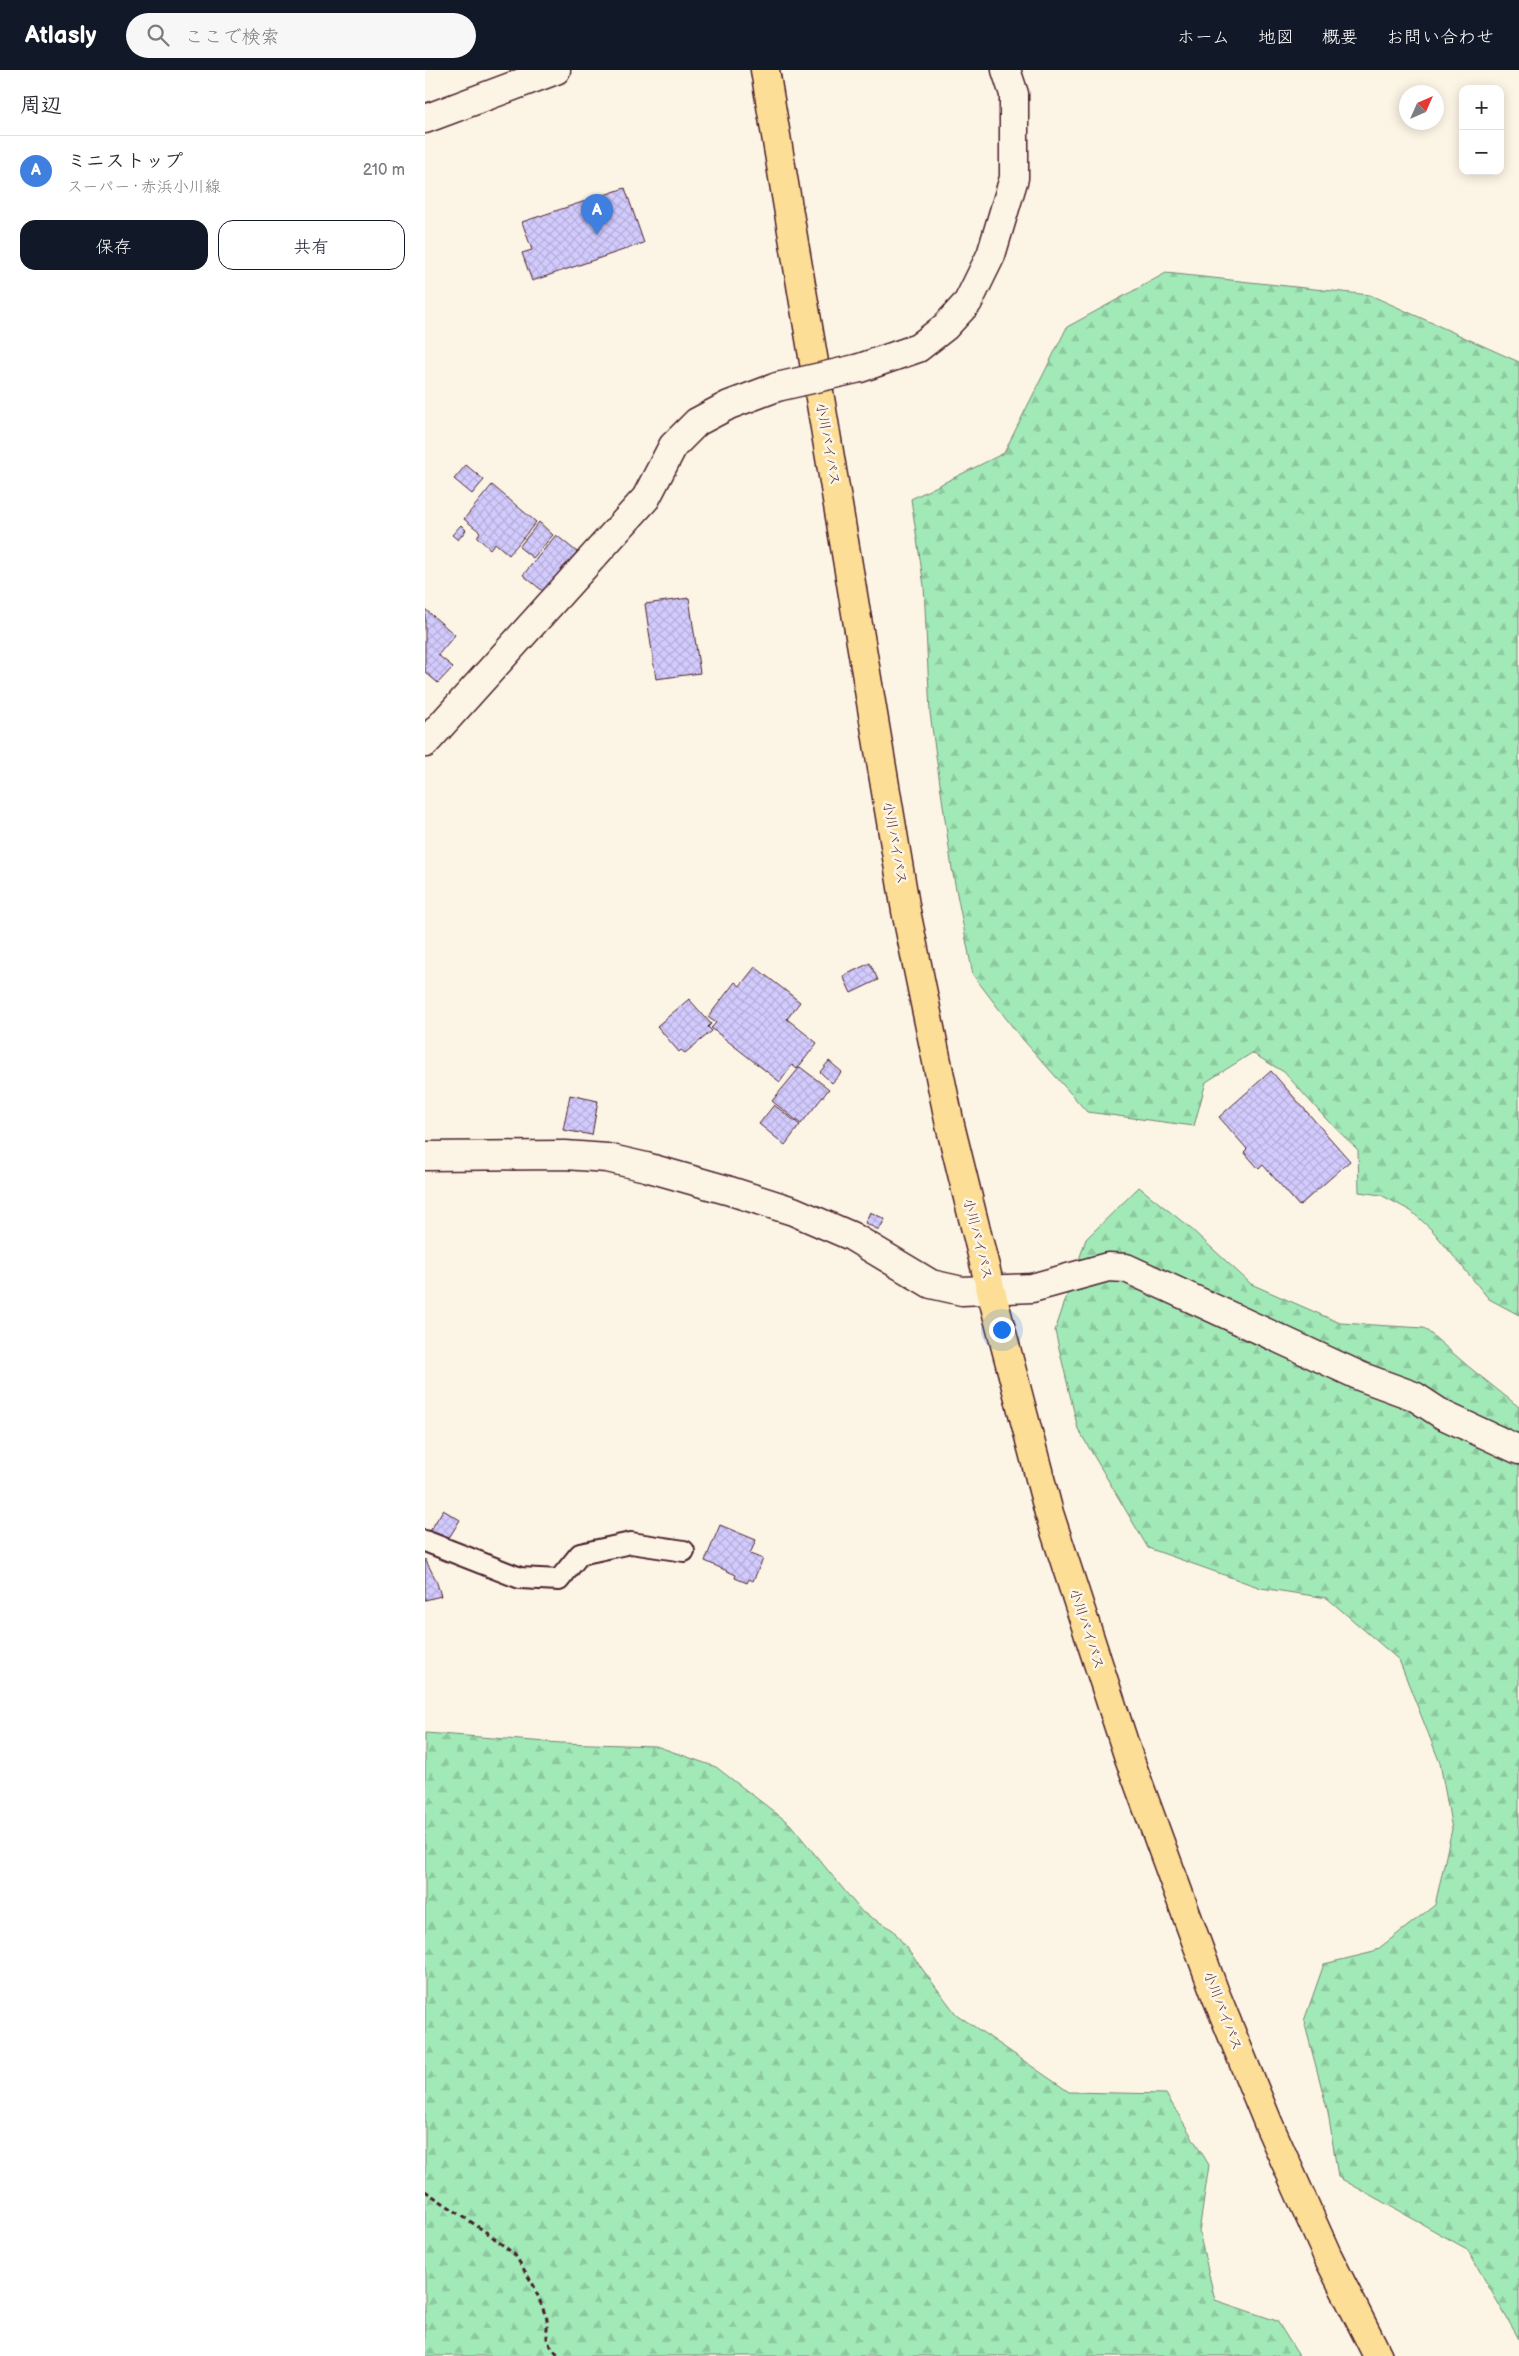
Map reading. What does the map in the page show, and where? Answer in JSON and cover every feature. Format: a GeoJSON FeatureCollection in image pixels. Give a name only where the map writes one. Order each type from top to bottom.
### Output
{"type":"FeatureCollection","features":[{"type":"Feature","properties":{"kind":"highway","name":"小川バイパス"},"geometry":{"type":"LineString","coordinates":[[765,70],[906,911],[950,1125],[1049,1513],[1128,1755],[1215,1993],[1269,2125],[1327,2255],[1378,2356]]}},
{"type":"Feature","properties":{"kind":"street"},"geometry":{"type":"LineString","coordinates":[[425,119],[555,70]]}},
{"type":"Feature","properties":{"kind":"street"},"geometry":{"type":"LineString","coordinates":[[425,743],[646,498],[673,446],[697,422],[729,405],[777,388],[860,368],[918,348],[945,326],[968,302],[991,256],[1014,178],[1014,94],[1006,70]]}},
{"type":"Feature","properties":{"kind":"street"},"geometry":{"type":"LineString","coordinates":[[425,1156],[565,1155],[607,1158],[727,1190],[793,1212],[851,1236],[931,1284],[962,1291],[1033,1288],[1108,1267],[1126,1268],[1362,1377],[1413,1396],[1443,1415],[1519,1450]]}},
{"type":"Feature","properties":{"kind":"lane"},"geometry":{"type":"LineString","coordinates":[[425,1541],[520,1578],[559,1580],[580,1554],[631,1543],[684,1552]]}},
{"type":"Feature","properties":{"kind":"path"},"geometry":{"type":"LineString","coordinates":[[425,2191],[489,2234],[515,2256],[535,2286],[547,2319],[547,2341],[559,2356]]}},
{"type":"Feature","properties":{"kind":"green space"},"geometry":{"type":"Polygon","coordinates":[[[1166,273],[1370,295],[1519,362],[1519,1315],[1489,1299],[1432,1230],[1411,1211],[1381,1195],[1359,1192],[1358,1150],[1327,1120],[1284,1072],[1252,1053],[1206,1082],[1194,1126],[1087,1112],[1018,1034],[973,975],[952,869],[930,713],[924,586],[911,499],[1004,453],[1067,327],[1166,273]]]}},
{"type":"Feature","properties":{"kind":"green space"},"geometry":{"type":"Polygon","coordinates":[[[1139,1187],[1189,1227],[1251,1284],[1340,1323],[1424,1328],[1519,1407],[1519,2339],[1467,2249],[1338,2177],[1328,2112],[1304,2021],[1324,1964],[1374,1952],[1435,1905],[1452,1829],[1440,1763],[1399,1660],[1327,1598],[1261,1588],[1148,1548],[1078,1429],[1055,1331],[1086,1239],[1139,1187]]]}},
{"type":"Feature","properties":{"kind":"green space"},"geometry":{"type":"Polygon","coordinates":[[[425,1733],[561,1743],[656,1746],[716,1767],[790,1824],[862,1912],[893,1930],[956,2014],[1069,2092],[1166,2094],[1209,2165],[1199,2232],[1215,2300],[1277,2321],[1299,2356],[425,2356],[425,1733]]]}},
{"type":"Feature","properties":{"kind":"building"},"geometry":{"type":"Polygon","coordinates":[[[625,188],[644,243],[532,281],[522,253],[532,250],[522,222],[625,188]]]}},
{"type":"Feature","properties":{"kind":"building"},"geometry":{"type":"Polygon","coordinates":[[[466,465],[484,480],[472,494],[454,479],[466,465]]]}},
{"type":"Feature","properties":{"kind":"building"},"geometry":{"type":"Polygon","coordinates":[[[492,485],[536,522],[509,555],[495,543],[490,549],[477,537],[480,532],[464,519],[492,485]]]}},
{"type":"Feature","properties":{"kind":"building"},"geometry":{"type":"Polygon","coordinates":[[[539,522],[553,535],[533,558],[519,547],[539,522]]]}},
{"type":"Feature","properties":{"kind":"building"},"geometry":{"type":"Polygon","coordinates":[[[461,525],[466,530],[458,540],[452,535],[461,525]]]}},
{"type":"Feature","properties":{"kind":"building"},"geometry":{"type":"Polygon","coordinates":[[[556,535],[577,552],[544,592],[523,575],[556,535]]]}},
{"type":"Feature","properties":{"kind":"building"},"geometry":{"type":"Polygon","coordinates":[[[689,598],[700,673],[656,679],[645,604],[689,598]]]}},
{"type":"Feature","properties":{"kind":"building"},"geometry":{"type":"Polygon","coordinates":[[[425,609],[455,635],[438,655],[453,667],[438,683],[425,672],[425,609]]]}},
{"type":"Feature","properties":{"kind":"building"},"geometry":{"type":"Polygon","coordinates":[[[870,963],[878,980],[851,993],[843,976],[870,963]]]}},
{"type":"Feature","properties":{"kind":"building"},"geometry":{"type":"Polygon","coordinates":[[[755,967],[800,1002],[787,1019],[817,1043],[797,1069],[792,1065],[780,1082],[711,1028],[716,1023],[708,1017],[735,982],[740,986],[755,967]]]}},
{"type":"Feature","properties":{"kind":"building"},"geometry":{"type":"Polygon","coordinates":[[[689,999],[711,1024],[708,1027],[712,1031],[685,1053],[681,1050],[679,1052],[657,1026],[689,999]]]}},
{"type":"Feature","properties":{"kind":"building"},"geometry":{"type":"Polygon","coordinates":[[[829,1061],[842,1072],[832,1083],[820,1072],[829,1061]]]}},
{"type":"Feature","properties":{"kind":"building"},"geometry":{"type":"Polygon","coordinates":[[[800,1067],[829,1089],[801,1124],[772,1101],[800,1067]]]}},
{"type":"Feature","properties":{"kind":"building"},"geometry":{"type":"Polygon","coordinates":[[[1271,1071],[1350,1161],[1299,1206],[1263,1165],[1259,1169],[1244,1152],[1247,1149],[1219,1117],[1271,1071]]]}},
{"type":"Feature","properties":{"kind":"building"},"geometry":{"type":"Polygon","coordinates":[[[570,1095],[598,1101],[592,1135],[563,1130],[570,1095]]]}},
{"type":"Feature","properties":{"kind":"building"},"geometry":{"type":"Polygon","coordinates":[[[774,1105],[800,1125],[785,1145],[759,1124],[774,1105]]]}},
{"type":"Feature","properties":{"kind":"building"},"geometry":{"type":"Polygon","coordinates":[[[870,1212],[885,1219],[879,1230],[865,1223],[870,1212]]]}},
{"type":"Feature","properties":{"kind":"building"},"geometry":{"type":"Polygon","coordinates":[[[443,1510],[460,1520],[447,1541],[430,1531],[443,1510]]]}},
{"type":"Feature","properties":{"kind":"building"},"geometry":{"type":"Polygon","coordinates":[[[720,1525],[756,1540],[750,1554],[763,1559],[753,1581],[749,1579],[747,1583],[735,1578],[736,1575],[705,1561],[720,1525]]]}},
{"type":"Feature","properties":{"kind":"building"},"geometry":{"type":"Polygon","coordinates":[[[425,1559],[436,1580],[441,1596],[425,1600],[425,1559]]]}},
{"type":"Feature","properties":{"kind":"place","name":"ミニストップ"},"geometry":{"type":"Point","coordinates":[597,235]}}]}
